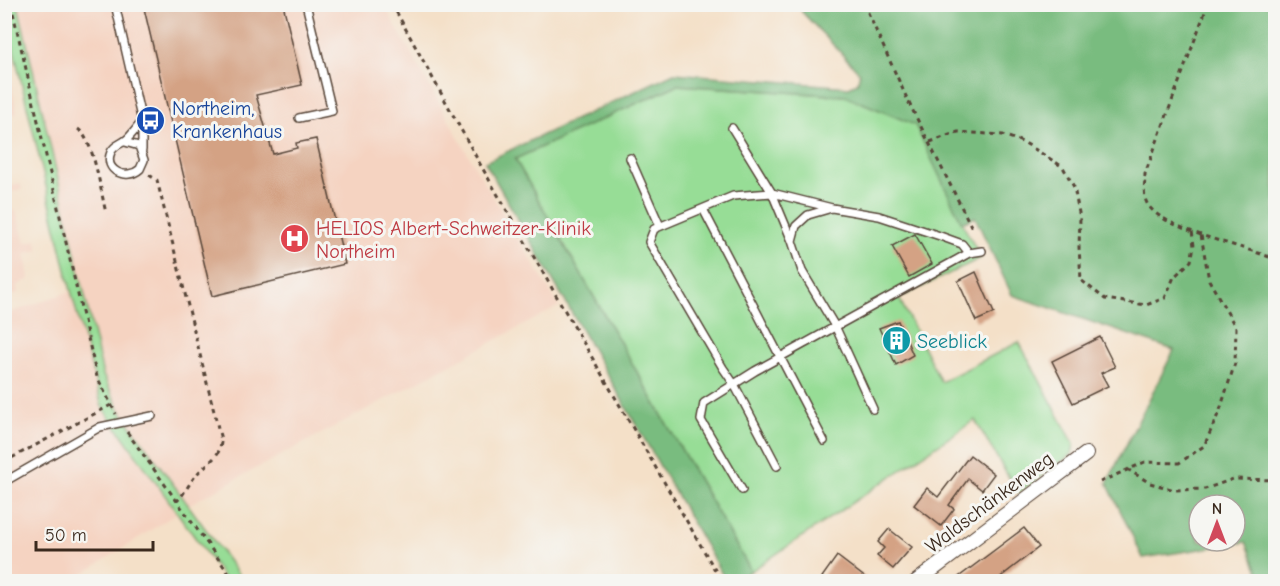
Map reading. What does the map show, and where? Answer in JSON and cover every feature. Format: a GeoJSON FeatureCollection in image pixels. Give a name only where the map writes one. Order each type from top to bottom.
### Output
{"type":"FeatureCollection","features":[{"type":"Feature","properties":{"kind":"street","name":"Waldschänkenweg"},"geometry":{"type":"LineString","coordinates":[[916,582],[1086,454]]}},
{"type":"Feature","properties":{"kind":"lane"},"geometry":{"type":"LineString","coordinates":[[115,4],[142,122],[144,160],[140,169],[131,175],[121,175],[111,164],[110,154],[115,146],[125,142],[142,122]]}},
{"type":"Feature","properties":{"kind":"lane"},"geometry":{"type":"LineString","coordinates":[[299,118],[332,111],[306,4]]}},
{"type":"Feature","properties":{"kind":"lane"},"geometry":{"type":"LineString","coordinates":[[732,128],[772,193],[802,271],[836,328],[873,409]]}},
{"type":"Feature","properties":{"kind":"lane"},"geometry":{"type":"LineString","coordinates":[[125,142],[134,143],[142,150]]}},
{"type":"Feature","properties":{"kind":"lane"},"geometry":{"type":"LineString","coordinates":[[630,158],[660,226]]}},
{"type":"Feature","properties":{"kind":"lane"},"geometry":{"type":"LineString","coordinates":[[777,466],[734,384],[649,242],[654,229],[733,196],[772,193],[832,208],[879,216],[962,244],[969,254]]}},
{"type":"Feature","properties":{"kind":"lane"},"geometry":{"type":"LineString","coordinates":[[703,208],[824,441]]}},
{"type":"Feature","properties":{"kind":"lane"},"geometry":{"type":"LineString","coordinates":[[792,241],[796,226],[808,215],[832,208]]}},
{"type":"Feature","properties":{"kind":"lane"},"geometry":{"type":"LineString","coordinates":[[742,490],[701,420],[704,402],[780,357],[969,254],[982,251]]}},
{"type":"Feature","properties":{"kind":"lane"},"geometry":{"type":"LineString","coordinates":[[4,482],[100,428],[152,416]]}},
{"type":"Feature","properties":{"kind":"path"},"geometry":{"type":"LineString","coordinates":[[10,4],[97,376],[120,422],[235,582]]}},
{"type":"Feature","properties":{"kind":"path"},"geometry":{"type":"LineString","coordinates":[[392,4],[480,164],[723,582]]}},
{"type":"Feature","properties":{"kind":"path"},"geometry":{"type":"LineString","coordinates":[[864,4],[909,103],[972,228]]}},
{"type":"Feature","properties":{"kind":"path"},"geometry":{"type":"LineString","coordinates":[[1208,4],[1145,174],[1146,202],[1161,218],[1275,260]]}},
{"type":"Feature","properties":{"kind":"path"},"geometry":{"type":"LineString","coordinates":[[78,129],[84,133],[91,152],[106,213]]}},
{"type":"Feature","properties":{"kind":"path"},"geometry":{"type":"LineString","coordinates":[[930,142],[958,132],[1003,135],[1025,143],[1063,167],[1074,187],[1080,218],[1081,280],[1106,299],[1146,305],[1165,298],[1174,277],[1191,261],[1194,246],[1192,231]]}},
{"type":"Feature","properties":{"kind":"path"},"geometry":{"type":"LineString","coordinates":[[91,152],[99,150]]}},
{"type":"Feature","properties":{"kind":"path"},"geometry":{"type":"LineString","coordinates":[[140,169],[157,180],[221,440],[221,446],[214,460],[199,471],[187,492],[177,501]]}},
{"type":"Feature","properties":{"kind":"path"},"geometry":{"type":"LineString","coordinates":[[1100,483],[1145,462],[1179,463],[1204,446],[1220,410],[1235,363],[1236,328],[1209,280],[1201,234]]}},
{"type":"Feature","properties":{"kind":"path"},"geometry":{"type":"LineString","coordinates":[[4,462],[111,405]]}},
{"type":"Feature","properties":{"kind":"path"},"geometry":{"type":"LineString","coordinates":[[1127,470],[1150,483],[1175,490],[1205,489],[1233,479],[1275,480]]}},
{"type":"Feature","properties":{"kind":"shaded area","name":"HELIOS Albert-Schweitzer-Klinik Northeim"},"geometry":{"type":"Polygon","coordinates":[[[18,5],[384,5],[478,172],[559,306],[188,505],[118,409],[103,375],[18,5]]]}},
{"type":"Feature","properties":{"kind":"shaded area"},"geometry":{"type":"Polygon","coordinates":[[[4,47],[17,113],[5,116],[4,116],[4,47]]]}},
{"type":"Feature","properties":{"kind":"shaded area"},"geometry":{"type":"Polygon","coordinates":[[[20,183],[22,189],[8,193],[12,211],[16,210],[25,243],[36,240],[39,250],[25,253],[29,279],[17,286],[18,293],[5,297],[5,188],[20,183]]]}},
{"type":"Feature","properties":{"kind":"shaded area"},"geometry":{"type":"Polygon","coordinates":[[[71,291],[102,407],[177,513],[72,581],[5,581],[4,315],[71,291]]]}},
{"type":"Feature","properties":{"kind":"green space"},"geometry":{"type":"Polygon","coordinates":[[[4,5],[18,5],[103,375],[119,409],[243,581],[226,581],[102,407],[71,291],[4,5]]]}},
{"type":"Feature","properties":{"kind":"green space"},"geometry":{"type":"Polygon","coordinates":[[[800,5],[1275,5],[1275,581],[1262,581],[1247,544],[1247,493],[1187,493],[1187,551],[1143,558],[1107,483],[1174,350],[1012,295],[975,217],[962,223],[915,125],[846,96],[677,85],[515,159],[751,571],[735,581],[726,581],[485,162],[674,73],[849,87],[857,83],[860,73],[802,12],[800,5]]]}},
{"type":"Feature","properties":{"kind":"green space"},"geometry":{"type":"Polygon","coordinates":[[[677,85],[846,96],[916,125],[981,258],[899,298],[941,382],[1019,342],[1074,444],[1072,454],[1018,493],[975,420],[751,571],[515,159],[677,85]]]}},
{"type":"Feature","properties":{"kind":"building"},"geometry":{"type":"Polygon","coordinates":[[[143,4],[283,4],[302,85],[256,95],[273,154],[297,148],[296,143],[316,139],[345,264],[212,296],[143,4]]]}},
{"type":"Feature","properties":{"kind":"building"},"geometry":{"type":"Polygon","coordinates":[[[915,234],[932,264],[909,277],[892,246],[915,234]]]}},
{"type":"Feature","properties":{"kind":"building"},"geometry":{"type":"Polygon","coordinates":[[[976,272],[994,313],[976,321],[958,281],[976,272]]]}},
{"type":"Feature","properties":{"kind":"building","name":"Seeblick"},"geometry":{"type":"Polygon","coordinates":[[[898,321],[913,355],[896,365],[879,328],[898,321]]]}},
{"type":"Feature","properties":{"kind":"building"},"geometry":{"type":"Polygon","coordinates":[[[1100,337],[1115,367],[1101,373],[1108,386],[1073,403],[1052,361],[1100,337]]]}},
{"type":"Feature","properties":{"kind":"building"},"geometry":{"type":"Polygon","coordinates":[[[970,455],[994,474],[982,490],[968,479],[949,505],[954,509],[941,526],[914,505],[927,488],[938,497],[970,455]]]}},
{"type":"Feature","properties":{"kind":"building"},"geometry":{"type":"Polygon","coordinates":[[[1024,528],[1039,547],[994,582],[952,582],[1024,528]]]}},
{"type":"Feature","properties":{"kind":"building"},"geometry":{"type":"Polygon","coordinates":[[[889,529],[912,547],[893,569],[877,556],[884,548],[878,542],[889,529]]]}},
{"type":"Feature","properties":{"kind":"building"},"geometry":{"type":"Polygon","coordinates":[[[837,556],[871,582],[828,582],[822,577],[837,556]]]}},
{"type":"Feature","properties":{"kind":"place","name":"Northeim, Krankenhaus"},"geometry":{"type":"Point","coordinates":[151,120]}},
{"type":"Feature","properties":{"kind":"place","name":"HELIOS Albert-Schweitzer-Klinik Northeim"},"geometry":{"type":"Point","coordinates":[295,239]}},
{"type":"Feature","properties":{"kind":"place","name":"Seeblick"},"geometry":{"type":"Point","coordinates":[896,341]}}]}
